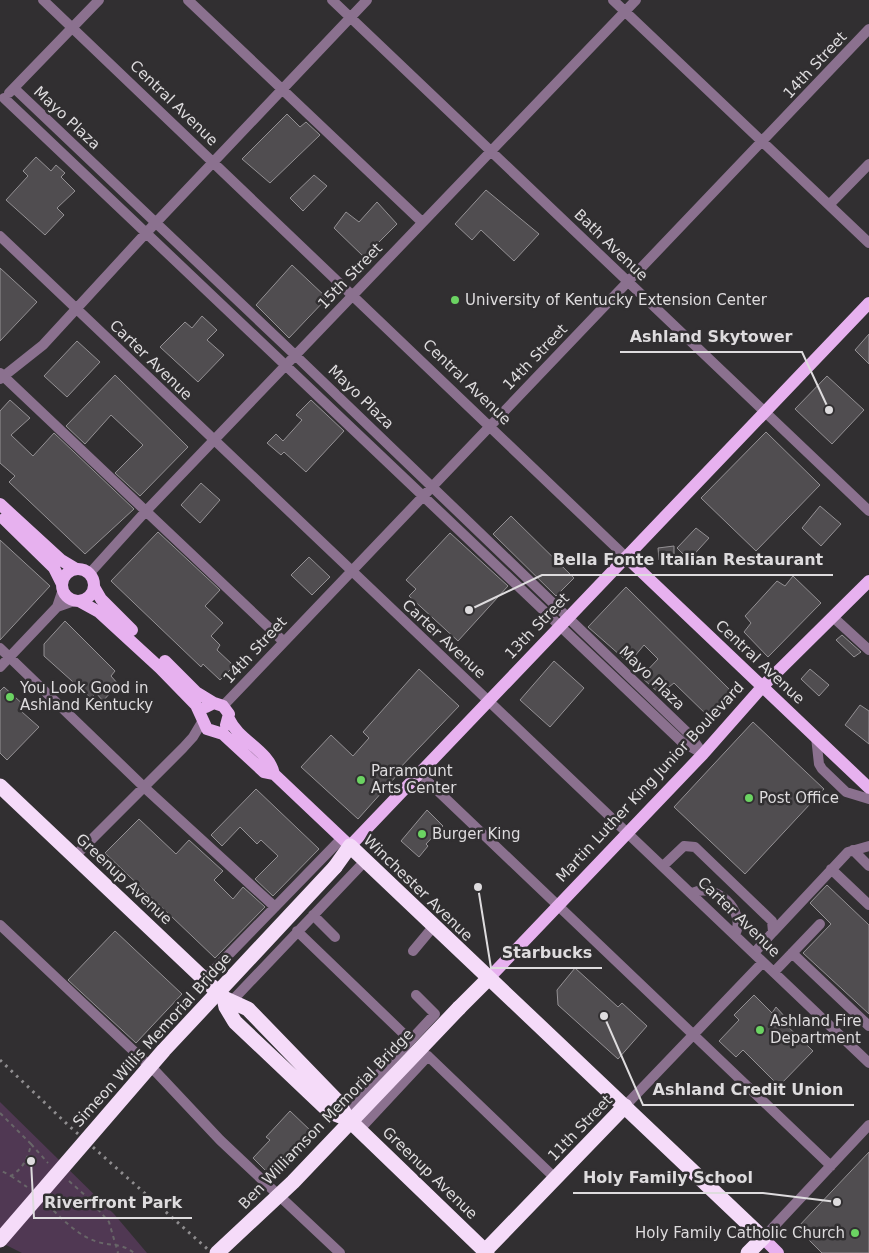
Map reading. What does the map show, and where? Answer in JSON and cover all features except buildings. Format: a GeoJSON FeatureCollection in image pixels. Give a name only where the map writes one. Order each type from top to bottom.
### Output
{"type":"FeatureCollection","features":[{"type":"Feature","properties":{"kind":"highway","name":"Greenup Avenue"},"geometry":{"type":"LineString","coordinates":[[0,786],[205,979],[228,1002],[236,1022],[330,1112],[344,1115],[485,1252]]}},
{"type":"Feature","properties":{"kind":"highway","name":"Winchester Avenue"},"geometry":{"type":"LineString","coordinates":[[346,842],[433,927],[625,1106],[762,1238]]}},
{"type":"Feature","properties":{"kind":"highway","name":"13th Street"},"geometry":{"type":"LineString","coordinates":[[335,867],[346,842]]}},
{"type":"Feature","properties":{"kind":"highway","name":"Simeon Willis Memorial Bridge"},"geometry":{"type":"LineString","coordinates":[[0,1240],[164,1050],[335,867]]}},
{"type":"Feature","properties":{"kind":"highway","name":"Martin Luther King Junior Boulevard"},"geometry":{"type":"LineString","coordinates":[[459,1008],[489,978]]}},
{"type":"Feature","properties":{"kind":"highway","name":"Ben Williamson Memorial Bridge"},"geometry":{"type":"LineString","coordinates":[[217,1253],[292,1182],[459,1008]]}},
{"type":"Feature","properties":{"kind":"highway","name":"11th Street"},"geometry":{"type":"LineString","coordinates":[[485,1252],[625,1106]]}},
{"type":"Feature","properties":{"kind":"highway"},"geometry":{"type":"LineString","coordinates":[[748,1253],[762,1238]]}},
{"type":"Feature","properties":{"kind":"main road","name":"13th Street"},"geometry":{"type":"LineString","coordinates":[[346,842],[420,774],[869,303]]}},
{"type":"Feature","properties":{"kind":"main road"},"geometry":{"type":"LineString","coordinates":[[0,504],[61,560],[76,570],[89,574],[101,599],[120,619],[196,692],[218,705]]}},
{"type":"Feature","properties":{"kind":"main road"},"geometry":{"type":"LineString","coordinates":[[0,515],[54,568],[69,598],[77,601],[89,596],[94,587]]}},
{"type":"Feature","properties":{"kind":"main road","name":"Central Avenue"},"geometry":{"type":"LineString","coordinates":[[626,557],[764,686],[869,788]]}},
{"type":"Feature","properties":{"kind":"main road"},"geometry":{"type":"LineString","coordinates":[[63,587],[67,574],[76,570]]}},
{"type":"Feature","properties":{"kind":"main road","name":"Martin Luther King Junior Boulevard"},"geometry":{"type":"LineString","coordinates":[[489,978],[703,754],[764,686],[869,581]]}},
{"type":"Feature","properties":{"kind":"main road","name":"Winchester Avenue"},"geometry":{"type":"LineString","coordinates":[[77,601],[99,612],[139,647],[194,703],[207,725],[228,738],[264,772],[274,774],[346,842]]}},
{"type":"Feature","properties":{"kind":"main road"},"geometry":{"type":"LineString","coordinates":[[218,705],[205,707],[207,725],[225,728],[229,719]]}},
{"type":"Feature","properties":{"kind":"main road","name":"Winchester Avenue"},"geometry":{"type":"LineString","coordinates":[[218,705],[238,732],[272,764],[274,774]]}},
{"type":"Feature","properties":{"kind":"main road","name":"Winchester Avenue"},"geometry":{"type":"LineString","coordinates":[[762,1238],[778,1253]]}},
{"type":"Feature","properties":{"kind":"street","name":"Central Avenue"},"geometry":{"type":"LineString","coordinates":[[43,0],[626,557]]}},
{"type":"Feature","properties":{"kind":"street"},"geometry":{"type":"LineString","coordinates":[[2,100],[99,0]]}},
{"type":"Feature","properties":{"kind":"street"},"geometry":{"type":"LineString","coordinates":[[188,0],[422,222]]}},
{"type":"Feature","properties":{"kind":"street","name":"Bath Avenue"},"geometry":{"type":"LineString","coordinates":[[332,0],[869,511]]}},
{"type":"Feature","properties":{"kind":"street"},"geometry":{"type":"LineString","coordinates":[[283,641],[1,376],[43,345],[156,222],[367,0]]}},
{"type":"Feature","properties":{"kind":"street"},"geometry":{"type":"LineString","coordinates":[[613,0],[869,243]]}},
{"type":"Feature","properties":{"kind":"street","name":"15th Street"},"geometry":{"type":"LineString","coordinates":[[89,574],[213,440],[636,0]]}},
{"type":"Feature","properties":{"kind":"street","name":"14th Street"},"geometry":{"type":"LineString","coordinates":[[218,705],[283,641],[432,487],[869,29]]}},
{"type":"Feature","properties":{"kind":"street","name":"Mayo Plaza"},"geometry":{"type":"LineString","coordinates":[[14,88],[296,355],[432,487],[682,742],[703,754]]}},
{"type":"Feature","properties":{"kind":"street","name":"Mayo Plaza"},"geometry":{"type":"LineString","coordinates":[[2,100],[146,233],[423,496],[565,623]]}},
{"type":"Feature","properties":{"kind":"street"},"geometry":{"type":"LineString","coordinates":[[829,205],[869,164]]}},
{"type":"Feature","properties":{"kind":"street","name":"Carter Avenue"},"geometry":{"type":"LineString","coordinates":[[0,236],[869,1063]]}},
{"type":"Feature","properties":{"kind":"street"},"geometry":{"type":"LineString","coordinates":[[0,667],[57,607],[63,587]]}},
{"type":"Feature","properties":{"kind":"street"},"geometry":{"type":"LineString","coordinates":[[57,607],[77,601]]}},
{"type":"Feature","properties":{"kind":"street"},"geometry":{"type":"LineString","coordinates":[[834,618],[869,650]]}},
{"type":"Feature","properties":{"kind":"street"},"geometry":{"type":"LineString","coordinates":[[0,648],[144,788],[275,907]]}},
{"type":"Feature","properties":{"kind":"street"},"geometry":{"type":"LineString","coordinates":[[75,856],[207,725]]}},
{"type":"Feature","properties":{"kind":"street"},"geometry":{"type":"LineString","coordinates":[[816,737],[819,764],[822,769],[846,792],[869,799]]}},
{"type":"Feature","properties":{"kind":"street"},"geometry":{"type":"LineString","coordinates":[[420,774],[831,1166]]}},
{"type":"Feature","properties":{"kind":"street"},"geometry":{"type":"LineString","coordinates":[[205,979],[275,907],[346,842]]}},
{"type":"Feature","properties":{"kind":"street"},"geometry":{"type":"LineString","coordinates":[[663,866],[684,846],[695,847],[772,921],[773,932]]}},
{"type":"Feature","properties":{"kind":"street"},"geometry":{"type":"LineString","coordinates":[[754,953],[848,852],[869,846]]}},
{"type":"Feature","properties":{"kind":"street"},"geometry":{"type":"LineString","coordinates":[[852,850],[869,866]]}},
{"type":"Feature","properties":{"kind":"street"},"geometry":{"type":"LineString","coordinates":[[228,1002],[365,861]]}},
{"type":"Feature","properties":{"kind":"street"},"geometry":{"type":"LineString","coordinates":[[831,869],[869,905]]}},
{"type":"Feature","properties":{"kind":"street"},"geometry":{"type":"LineString","coordinates":[[692,893],[700,889],[713,891],[729,904],[734,909],[739,921],[739,927],[735,935]]}},
{"type":"Feature","properties":{"kind":"street"},"geometry":{"type":"LineString","coordinates":[[313,915],[335,937]]}},
{"type":"Feature","properties":{"kind":"street"},"geometry":{"type":"LineString","coordinates":[[774,972],[820,924]]}},
{"type":"Feature","properties":{"kind":"street"},"geometry":{"type":"LineString","coordinates":[[0,925],[157,1073],[220,1140],[340,1253]]}},
{"type":"Feature","properties":{"kind":"street"},"geometry":{"type":"LineString","coordinates":[[413,951],[433,927]]}},
{"type":"Feature","properties":{"kind":"street"},"geometry":{"type":"LineString","coordinates":[[297,931],[410,1040]]}},
{"type":"Feature","properties":{"kind":"street"},"geometry":{"type":"LineString","coordinates":[[792,953],[869,1026]]}},
{"type":"Feature","properties":{"kind":"street","name":"11th Street"},"geometry":{"type":"LineString","coordinates":[[625,1106],[763,962]]}},
{"type":"Feature","properties":{"kind":"street"},"geometry":{"type":"LineString","coordinates":[[344,1115],[435,1014],[416,995]]}},
{"type":"Feature","properties":{"kind":"street"},"geometry":{"type":"LineString","coordinates":[[359,1130],[428,1056],[555,1178]]}},
{"type":"Feature","properties":{"kind":"street"},"geometry":{"type":"LineString","coordinates":[[762,1238],[869,1125]]}},
{"type":"Feature","properties":{"kind":"path"},"geometry":{"type":"LineString","coordinates":[[0,1114],[54,1168]]}},
{"type":"Feature","properties":{"kind":"path"},"geometry":{"type":"LineString","coordinates":[[11,1176],[23,1166],[31,1144]]}},
{"type":"Feature","properties":{"kind":"path"},"geometry":{"type":"LineString","coordinates":[[0,1170],[31,1190]]}},
{"type":"Feature","properties":{"kind":"path"},"geometry":{"type":"LineString","coordinates":[[66,1180],[102,1213],[109,1222],[118,1253]]}},
{"type":"Feature","properties":{"kind":"path"},"geometry":{"type":"LineString","coordinates":[[47,1203],[66,1223],[90,1238],[107,1244],[115,1243],[134,1253]]}},
{"type":"Feature","properties":{"kind":"shaded area"},"geometry":{"type":"Polygon","coordinates":[[[0,1102],[114,1214],[147,1253],[22,1253],[0,1242],[0,1102]]]}},
{"type":"Feature","properties":{"kind":"railway"},"geometry":{"type":"LineString","coordinates":[[0,1060],[68,1125],[212,1253]]}},
{"type":"Feature","properties":{"kind":"place","name":"University of Kentucky Extension Center"},"geometry":{"type":"Point","coordinates":[455,300]}},
{"type":"Feature","properties":{"kind":"place","name":"Ashland Skytower"},"geometry":{"type":"Point","coordinates":[829,410]}},
{"type":"Feature","properties":{"kind":"place","name":"Bella Fonte Italian Restaurant"},"geometry":{"type":"Point","coordinates":[469,610]}},
{"type":"Feature","properties":{"kind":"place","name":"You Look Good in Ashland Kentucky"},"geometry":{"type":"Point","coordinates":[10,697]}},
{"type":"Feature","properties":{"kind":"place","name":"Paramount Arts Center"},"geometry":{"type":"Point","coordinates":[361,780]}},
{"type":"Feature","properties":{"kind":"place","name":"Post Office"},"geometry":{"type":"Point","coordinates":[749,798]}},
{"type":"Feature","properties":{"kind":"place","name":"Burger King"},"geometry":{"type":"Point","coordinates":[422,834]}},
{"type":"Feature","properties":{"kind":"place","name":"Starbucks"},"geometry":{"type":"Point","coordinates":[478,887]}},
{"type":"Feature","properties":{"kind":"place","name":"Ashland Credit Union"},"geometry":{"type":"Point","coordinates":[604,1016]}},
{"type":"Feature","properties":{"kind":"place","name":"Ashland Fire Department"},"geometry":{"type":"Point","coordinates":[760,1030]}},
{"type":"Feature","properties":{"kind":"place","name":"Riverfront Park"},"geometry":{"type":"Point","coordinates":[31,1161]}},
{"type":"Feature","properties":{"kind":"place","name":"Holy Family School"},"geometry":{"type":"Point","coordinates":[837,1202]}},
{"type":"Feature","properties":{"kind":"place","name":"Holy Family Catholic Church"},"geometry":{"type":"Point","coordinates":[855,1233]}}]}
